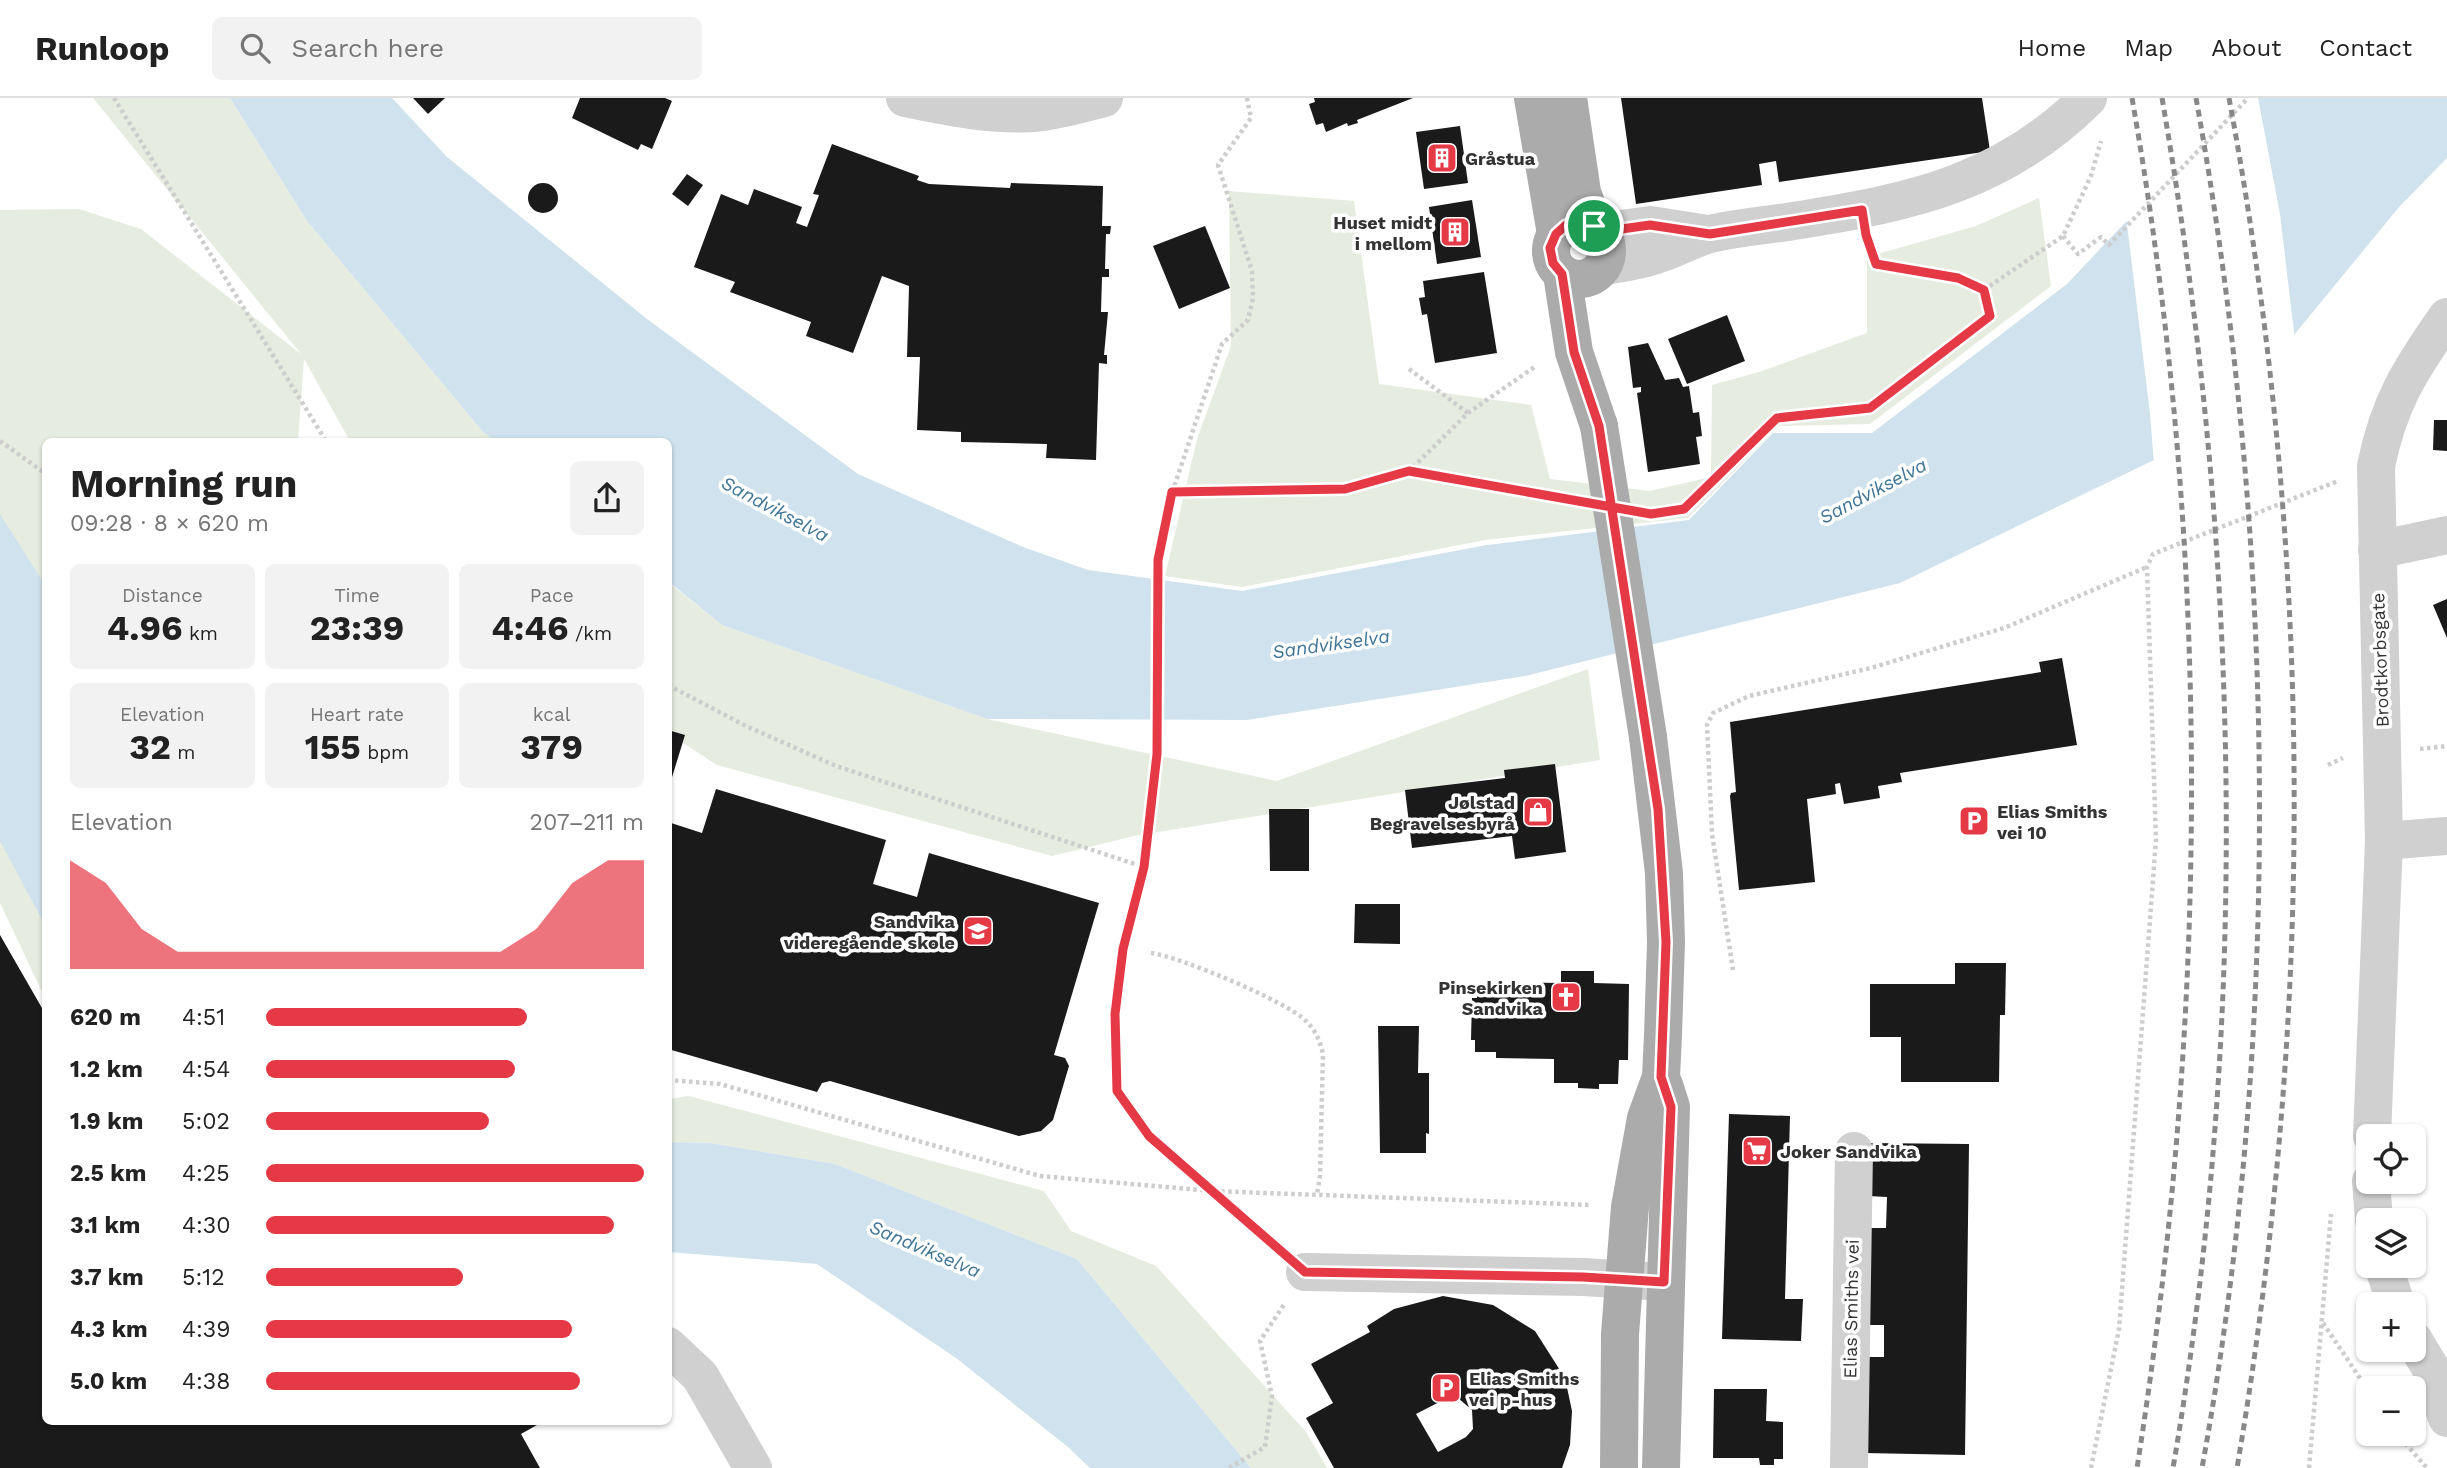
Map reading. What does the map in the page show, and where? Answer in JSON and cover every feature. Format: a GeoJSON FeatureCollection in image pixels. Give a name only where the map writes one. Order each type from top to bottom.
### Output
{"type":"FeatureCollection","features":[{"type":"Feature","properties":{"kind":"main road"},"geometry":{"type":"LineString","coordinates":[[1533,98],[1556,234],[1550,248],[1553,263],[1591,255]]}},
{"type":"Feature","properties":{"kind":"main road"},"geometry":{"type":"LineString","coordinates":[[1568,98],[1591,255],[1574,352],[1599,426],[1648,737],[1658,809],[1665,895],[1661,1077],[1646,1118],[1632,1194],[1620,1334],[1619,1468]]}},
{"type":"Feature","properties":{"kind":"main road"},"geometry":{"type":"LineString","coordinates":[[1661,1077],[1671,1107],[1664,1282],[1661,1468]]}},
{"type":"Feature","properties":{"kind":"street"},"geometry":{"type":"LineString","coordinates":[[905,98],[998,113],[1037,113],[1104,98]]}},
{"type":"Feature","properties":{"kind":"street"},"geometry":{"type":"LineString","coordinates":[[1591,255],[1654,256],[1710,234],[1862,210],[1927,195],[2020,155],[2066,120],[2088,98]]}},
{"type":"Feature","properties":{"kind":"street","name":"Brodtkorbsgate"},"geometry":{"type":"LineString","coordinates":[[2373,1124],[2385,841],[2376,466],[2384,427],[2396,396],[2447,317]]}},
{"type":"Feature","properties":{"kind":"street"},"geometry":{"type":"LineString","coordinates":[[2377,550],[2447,535]]}},
{"type":"Feature","properties":{"kind":"street"},"geometry":{"type":"LineString","coordinates":[[2385,841],[2447,836]]}},
{"type":"Feature","properties":{"kind":"street","name":"Elias Smiths vei"},"geometry":{"type":"LineString","coordinates":[[1849,1468],[1854,1151]]}},
{"type":"Feature","properties":{"kind":"street"},"geometry":{"type":"LineString","coordinates":[[1305,1272],[1625,1278],[1664,1282]]}},
{"type":"Feature","properties":{"kind":"street"},"geometry":{"type":"LineString","coordinates":[[672,1350],[700,1376],[753,1468]]}},
{"type":"Feature","properties":{"kind":"street"},"geometry":{"type":"LineString","coordinates":[[2430,1362],[2447,1418]]}},
{"type":"Feature","properties":{"kind":"path"},"geometry":{"type":"LineString","coordinates":[[114,98],[324,438]]}},
{"type":"Feature","properties":{"kind":"path"},"geometry":{"type":"LineString","coordinates":[[1229,1468],[1265,1447],[1272,1396],[1260,1341],[1305,1272],[1149,1136],[1117,1091],[1115,1014],[1123,949],[1144,867],[1157,754],[1158,560],[1172,492],[1222,344],[1248,320],[1253,298],[1252,271],[1218,165],[1251,118],[1247,98]]}},
{"type":"Feature","properties":{"kind":"path"},"geometry":{"type":"LineString","coordinates":[[2063,236],[2078,254],[2101,237],[2109,245],[2248,98]]}},
{"type":"Feature","properties":{"kind":"path"},"geometry":{"type":"LineString","coordinates":[[1984,290],[2063,236],[2091,176],[2102,136]]}},
{"type":"Feature","properties":{"kind":"path"},"geometry":{"type":"LineString","coordinates":[[1862,210],[1866,235],[1876,264],[1958,278],[1984,290]]}},
{"type":"Feature","properties":{"kind":"path"},"geometry":{"type":"LineString","coordinates":[[1651,514],[1684,509],[1777,418],[1870,408],[1990,316],[1984,290]]}},
{"type":"Feature","properties":{"kind":"path"},"geometry":{"type":"LineString","coordinates":[[1409,471],[1468,413],[1541,363]]}},
{"type":"Feature","properties":{"kind":"path"},"geometry":{"type":"LineString","coordinates":[[1409,369],[1468,413]]}},
{"type":"Feature","properties":{"kind":"path"},"geometry":{"type":"LineString","coordinates":[[0,441],[42,471]]}},
{"type":"Feature","properties":{"kind":"path"},"geometry":{"type":"LineString","coordinates":[[2091,1468],[2119,1329],[2156,840],[2147,567],[2153,554],[2376,466]]}},
{"type":"Feature","properties":{"kind":"path"},"geometry":{"type":"LineString","coordinates":[[1172,492],[1345,489],[1409,471],[1582,502]]}},
{"type":"Feature","properties":{"kind":"path"},"geometry":{"type":"LineString","coordinates":[[1733,970],[1711,823],[1707,725],[1713,713],[1749,696],[1871,668],[2004,628],[2147,567]]}},
{"type":"Feature","properties":{"kind":"path"},"geometry":{"type":"LineString","coordinates":[[672,687],[746,726],[836,766],[1144,867]]}},
{"type":"Feature","properties":{"kind":"path"},"geometry":{"type":"LineString","coordinates":[[1151,953],[1187,964],[1282,1004],[1311,1026],[1319,1038],[1323,1055],[1320,1176],[1317,1194]]}},
{"type":"Feature","properties":{"kind":"path"},"geometry":{"type":"LineString","coordinates":[[672,1080],[720,1084],[1040,1176],[1212,1191],[1591,1206]]}},
{"type":"Feature","properties":{"kind":"path"},"geometry":{"type":"LineString","coordinates":[[2309,1468],[2330,1228]]}},
{"type":"Feature","properties":{"kind":"path"},"geometry":{"type":"LineString","coordinates":[[2322,1322],[2359,1376]]}},
{"type":"Feature","properties":{"kind":"path"},"geometry":{"type":"LineString","coordinates":[[2408,1446],[2427,1468]]}},
{"type":"Feature","properties":{"kind":"shaded area"},"geometry":{"type":"Polygon","coordinates":[[[93,98],[230,98],[307,221],[490,438],[348,438],[304,359],[298,438],[42,438],[42,992],[0,903],[0,210],[79,209],[141,229],[301,354],[93,98]]]}},
{"type":"Feature","properties":{"kind":"shaded area"},"geometry":{"type":"Polygon","coordinates":[[[1229,191],[1354,201],[1379,384],[1531,405],[1550,479],[1650,491],[1711,477],[1712,385],[1759,372],[1867,333],[1867,257],[1976,226],[2039,198],[2051,286],[1870,424],[1779,426],[1688,518],[1485,540],[1242,587],[1165,576],[1197,439],[1231,346],[1229,191]]]}},
{"type":"Feature","properties":{"kind":"shaded area"},"geometry":{"type":"Polygon","coordinates":[[[672,585],[722,625],[987,719],[1277,781],[1588,669],[1600,760],[1134,836],[1052,856],[717,765],[672,736],[672,585]]]}},
{"type":"Feature","properties":{"kind":"shaded area"},"geometry":{"type":"Polygon","coordinates":[[[689,1096],[1044,1191],[1071,1231],[1156,1266],[1306,1432],[1327,1468],[1251,1468],[1077,1259],[835,1164],[710,1143],[672,1142],[672,1099],[689,1096]]]}},
{"type":"Feature","properties":{"kind":"water","name":"Sandvikselva"},"geometry":{"type":"Polygon","coordinates":[[[230,98],[392,98],[447,157],[647,319],[858,474],[1023,547],[1088,570],[1242,591],[1487,545],[1689,520],[1773,433],[1872,433],[2067,284],[2243,98],[2447,98],[2447,158],[2399,207],[2216,430],[1900,583],[1525,676],[1247,720],[987,719],[722,625],[672,584],[672,438],[490,438],[307,221],[230,98]]]}},
{"type":"Feature","properties":{"kind":"water"},"geometry":{"type":"Polygon","coordinates":[[[0,514],[42,580],[42,919],[0,841],[0,514]]]}},
{"type":"Feature","properties":{"kind":"water","name":"Sandvikselva"},"geometry":{"type":"Polygon","coordinates":[[[672,1142],[710,1143],[835,1164],[1077,1259],[1251,1468],[1090,1468],[1068,1447],[956,1358],[817,1264],[672,1252],[672,1142]]]}},
{"type":"Feature","properties":{"kind":"pier"},"geometry":{"type":"Polygon","coordinates":[[[2238,98],[2258,98],[2280,214],[2295,340],[2218,433],[2154,464],[2126,216],[2238,98]]]}},
{"type":"Feature","properties":{"kind":"building"},"geometry":{"type":"Polygon","coordinates":[[[413,98],[445,98],[428,114],[413,98]]]}},
{"type":"Feature","properties":{"kind":"building"},"geometry":{"type":"Polygon","coordinates":[[[580,98],[665,98],[672,101],[652,149],[641,144],[638,150],[572,118],[580,98]]]}},
{"type":"Feature","properties":{"kind":"building"},"geometry":{"type":"Polygon","coordinates":[[[1314,98],[1413,98],[1357,120],[1358,123],[1348,126],[1347,123],[1326,132],[1323,123],[1316,125],[1309,104],[1315,102],[1314,98]]]}},
{"type":"Feature","properties":{"kind":"building"},"geometry":{"type":"Polygon","coordinates":[[[1621,98],[1982,98],[1990,151],[1779,182],[1776,161],[1759,164],[1762,185],[1636,204],[1621,98]]]}},
{"type":"Feature","properties":{"kind":"building","name":"Gråstua"},"geometry":{"type":"Polygon","coordinates":[[[1460,126],[1468,183],[1424,189],[1416,132],[1460,126]]]}},
{"type":"Feature","properties":{"kind":"building"},"geometry":{"type":"Polygon","coordinates":[[[832,144],[919,176],[917,180],[929,184],[1010,188],[1011,183],[1103,186],[1102,226],[1111,226],[1110,234],[1106,234],[1105,269],[1109,269],[1109,277],[1102,277],[1101,312],[1108,312],[1104,355],[1107,355],[1107,364],[1099,363],[1096,460],[1046,458],[1047,444],[961,442],[961,432],[917,430],[920,357],[907,357],[909,286],[882,276],[853,353],[806,336],[811,322],[730,292],[735,282],[694,267],[721,194],[748,205],[754,189],[802,207],[796,223],[807,227],[819,195],[813,194],[832,144]]]}},
{"type":"Feature","properties":{"kind":"building"},"geometry":{"type":"Polygon","coordinates":[[[687,174],[703,185],[688,206],[672,194],[687,174]]]}},
{"type":"Feature","properties":{"kind":"building"},"geometry":{"type":"Polygon","coordinates":[[[543,183],[554,187],[558,198],[554,209],[543,213],[532,209],[528,198],[532,187],[543,183]]]}},
{"type":"Feature","properties":{"kind":"building","name":"Huset midt i mellom"},"geometry":{"type":"Polygon","coordinates":[[[1472,200],[1481,257],[1437,264],[1429,207],[1472,200]]]}},
{"type":"Feature","properties":{"kind":"building"},"geometry":{"type":"Polygon","coordinates":[[[1205,226],[1230,288],[1179,309],[1153,246],[1205,226]]]}},
{"type":"Feature","properties":{"kind":"building"},"geometry":{"type":"Polygon","coordinates":[[[1484,272],[1497,353],[1435,363],[1427,314],[1422,315],[1419,298],[1425,297],[1423,281],[1484,272]]]}},
{"type":"Feature","properties":{"kind":"building"},"geometry":{"type":"Polygon","coordinates":[[[1727,315],[1745,361],[1687,384],[1668,339],[1727,315]]]}},
{"type":"Feature","properties":{"kind":"building"},"geometry":{"type":"Polygon","coordinates":[[[1648,343],[1665,380],[1679,378],[1683,387],[1689,386],[1693,413],[1699,412],[1702,436],[1696,437],[1700,464],[1648,472],[1637,393],[1641,392],[1641,387],[1633,388],[1628,347],[1648,343]]]}},
{"type":"Feature","properties":{"kind":"building"},"geometry":{"type":"Polygon","coordinates":[[[2434,420],[2447,420],[2447,451],[2433,450],[2434,420]]]}},
{"type":"Feature","properties":{"kind":"building"},"geometry":{"type":"Polygon","coordinates":[[[2447,599],[2447,638],[2433,605],[2447,599]]]}},
{"type":"Feature","properties":{"kind":"building"},"geometry":{"type":"Polygon","coordinates":[[[2062,658],[2077,745],[1900,773],[1902,782],[1878,786],[1880,798],[1844,804],[1840,783],[1835,784],[1836,794],[1807,799],[1815,882],[1739,890],[1730,796],[1736,792],[1730,722],[2041,672],[2039,662],[2062,658]]]}},
{"type":"Feature","properties":{"kind":"building"},"geometry":{"type":"Polygon","coordinates":[[[672,731],[685,735],[672,777],[672,731]]]}},
{"type":"Feature","properties":{"kind":"building"},"geometry":{"type":"Polygon","coordinates":[[[1555,764],[1566,852],[1515,859],[1512,836],[1412,848],[1405,790],[1505,778],[1504,770],[1555,764]]]}},
{"type":"Feature","properties":{"kind":"building"},"geometry":{"type":"Polygon","coordinates":[[[716,789],[886,840],[873,884],[917,897],[929,853],[1099,903],[1054,1055],[1065,1058],[1069,1066],[1053,1120],[1041,1131],[1019,1136],[830,1081],[822,1083],[817,1092],[672,1050],[672,823],[702,833],[716,789]]]}},
{"type":"Feature","properties":{"kind":"building"},"geometry":{"type":"Polygon","coordinates":[[[1269,809],[1309,809],[1309,871],[1270,871],[1269,809]]]}},
{"type":"Feature","properties":{"kind":"building"},"geometry":{"type":"Polygon","coordinates":[[[1355,904],[1400,904],[1400,944],[1354,943],[1355,904]]]}},
{"type":"Feature","properties":{"kind":"building"},"geometry":{"type":"Polygon","coordinates":[[[0,935],[42,1008],[42,1425],[537,1425],[521,1434],[540,1468],[0,1468],[0,935]]]}},
{"type":"Feature","properties":{"kind":"building"},"geometry":{"type":"Polygon","coordinates":[[[1955,963],[2006,963],[2005,1015],[2000,1015],[1999,1082],[1901,1082],[1901,1037],[1870,1037],[1870,984],[1955,984],[1955,963]]]}},
{"type":"Feature","properties":{"kind":"building"},"geometry":{"type":"Polygon","coordinates":[[[1561,971],[1594,971],[1594,983],[1629,984],[1628,1060],[1619,1060],[1618,1084],[1599,1084],[1599,1089],[1578,1088],[1578,1083],[1554,1083],[1554,1059],[1496,1058],[1496,1052],[1475,1052],[1475,1040],[1471,1040],[1472,998],[1477,998],[1477,986],[1498,986],[1498,982],[1561,983],[1561,971]]]}},
{"type":"Feature","properties":{"kind":"building"},"geometry":{"type":"Polygon","coordinates":[[[1378,1026],[1419,1026],[1418,1073],[1429,1073],[1429,1134],[1426,1133],[1426,1153],[1380,1153],[1378,1026]]]}},
{"type":"Feature","properties":{"kind":"building"},"geometry":{"type":"Polygon","coordinates":[[[1729,1114],[1790,1116],[1785,1299],[1803,1299],[1801,1341],[1722,1339],[1729,1114]]]}},
{"type":"Feature","properties":{"kind":"building"},"geometry":{"type":"Polygon","coordinates":[[[1869,1143],[1969,1144],[1965,1455],[1864,1453],[1865,1357],[1884,1357],[1884,1325],[1866,1325],[1868,1228],[1886,1228],[1887,1197],[1868,1196],[1869,1143]]]}},
{"type":"Feature","properties":{"kind":"building","name":"Elias Smiths vei p-hus"},"geometry":{"type":"Polygon","coordinates":[[[1443,1296],[1493,1305],[1535,1331],[1565,1378],[1572,1411],[1570,1445],[1562,1468],[1334,1468],[1306,1418],[1333,1403],[1311,1364],[1370,1332],[1367,1326],[1394,1309],[1443,1296]],[[1447,1398],[1416,1414],[1438,1452],[1466,1437],[1473,1429],[1472,1410],[1458,1398],[1447,1398]]]}},
{"type":"Feature","properties":{"kind":"building"},"geometry":{"type":"Polygon","coordinates":[[[1714,1389],[1767,1389],[1766,1421],[1783,1422],[1783,1459],[1774,1459],[1774,1465],[1760,1465],[1759,1458],[1713,1458],[1714,1389]]]}},
{"type":"Feature","properties":{"kind":"railway"},"geometry":{"type":"LineString","coordinates":[[2132,98],[2158,269],[2177,440],[2188,611],[2192,783],[2188,954],[2178,1125],[2161,1297],[2137,1468]]}},
{"type":"Feature","properties":{"kind":"railway"},"geometry":{"type":"LineString","coordinates":[[2162,98],[2188,268],[2208,439],[2220,610],[2226,782],[2224,954],[2215,1126],[2198,1297],[2173,1468]]}},
{"type":"Feature","properties":{"kind":"railway"},"geometry":{"type":"LineString","coordinates":[[2196,98],[2223,266],[2242,437],[2254,609],[2259,783],[2257,956],[2246,1129],[2228,1300],[2202,1468]]}},
{"type":"Feature","properties":{"kind":"railway"},"geometry":{"type":"LineString","coordinates":[[2229,98],[2257,269],[2277,440],[2289,612],[2294,783],[2291,954],[2281,1125],[2263,1296],[2237,1468]]}},
{"type":"Feature","properties":{"kind":"place","name":"Gråstua"},"geometry":{"type":"Point","coordinates":[1442,158]}},
{"type":"Feature","properties":{"kind":"place","name":"Huset midt i mellom"},"geometry":{"type":"Point","coordinates":[1455,232]}},
{"type":"Feature","properties":{"kind":"place","name":"Jølstad Begravelsesbyrå"},"geometry":{"type":"Point","coordinates":[1538,812]}},
{"type":"Feature","properties":{"kind":"place","name":"Elias Smiths vei 10"},"geometry":{"type":"Point","coordinates":[1974,821]}},
{"type":"Feature","properties":{"kind":"place","name":"Sandvika videregående skole"},"geometry":{"type":"Point","coordinates":[978,931]}},
{"type":"Feature","properties":{"kind":"place","name":"Pinsekirken Sandvika"},"geometry":{"type":"Point","coordinates":[1566,997]}},
{"type":"Feature","properties":{"kind":"place","name":"Joker Sandvika"},"geometry":{"type":"Point","coordinates":[1757,1151]}},
{"type":"Feature","properties":{"kind":"place","name":"Elias Smiths vei p-hus"},"geometry":{"type":"Point","coordinates":[1446,1388]}},
{"type":"Feature","properties":{"kind":"route"},"geometry":{"type":"LineString","coordinates":[[1594,226],[1580,222],[1566,225],[1556,234],[1550,248],[1553,263],[1562,274],[1574,352],[1599,426],[1615,529],[1632,633],[1658,809],[1664,873],[1666,942],[1661,1077],[1671,1107],[1664,1282],[1625,1278],[1305,1272],[1149,1136],[1117,1091],[1115,1014],[1123,949],[1144,867],[1157,754],[1158,560],[1172,492],[1345,489],[1409,471],[1513,490],[1582,502],[1651,514],[1684,509],[1777,418],[1870,408],[1990,316],[1984,290],[1958,278],[1876,264],[1866,235],[1862,210],[1710,234],[1650,225],[1600,232],[1594,226]]}}]}
